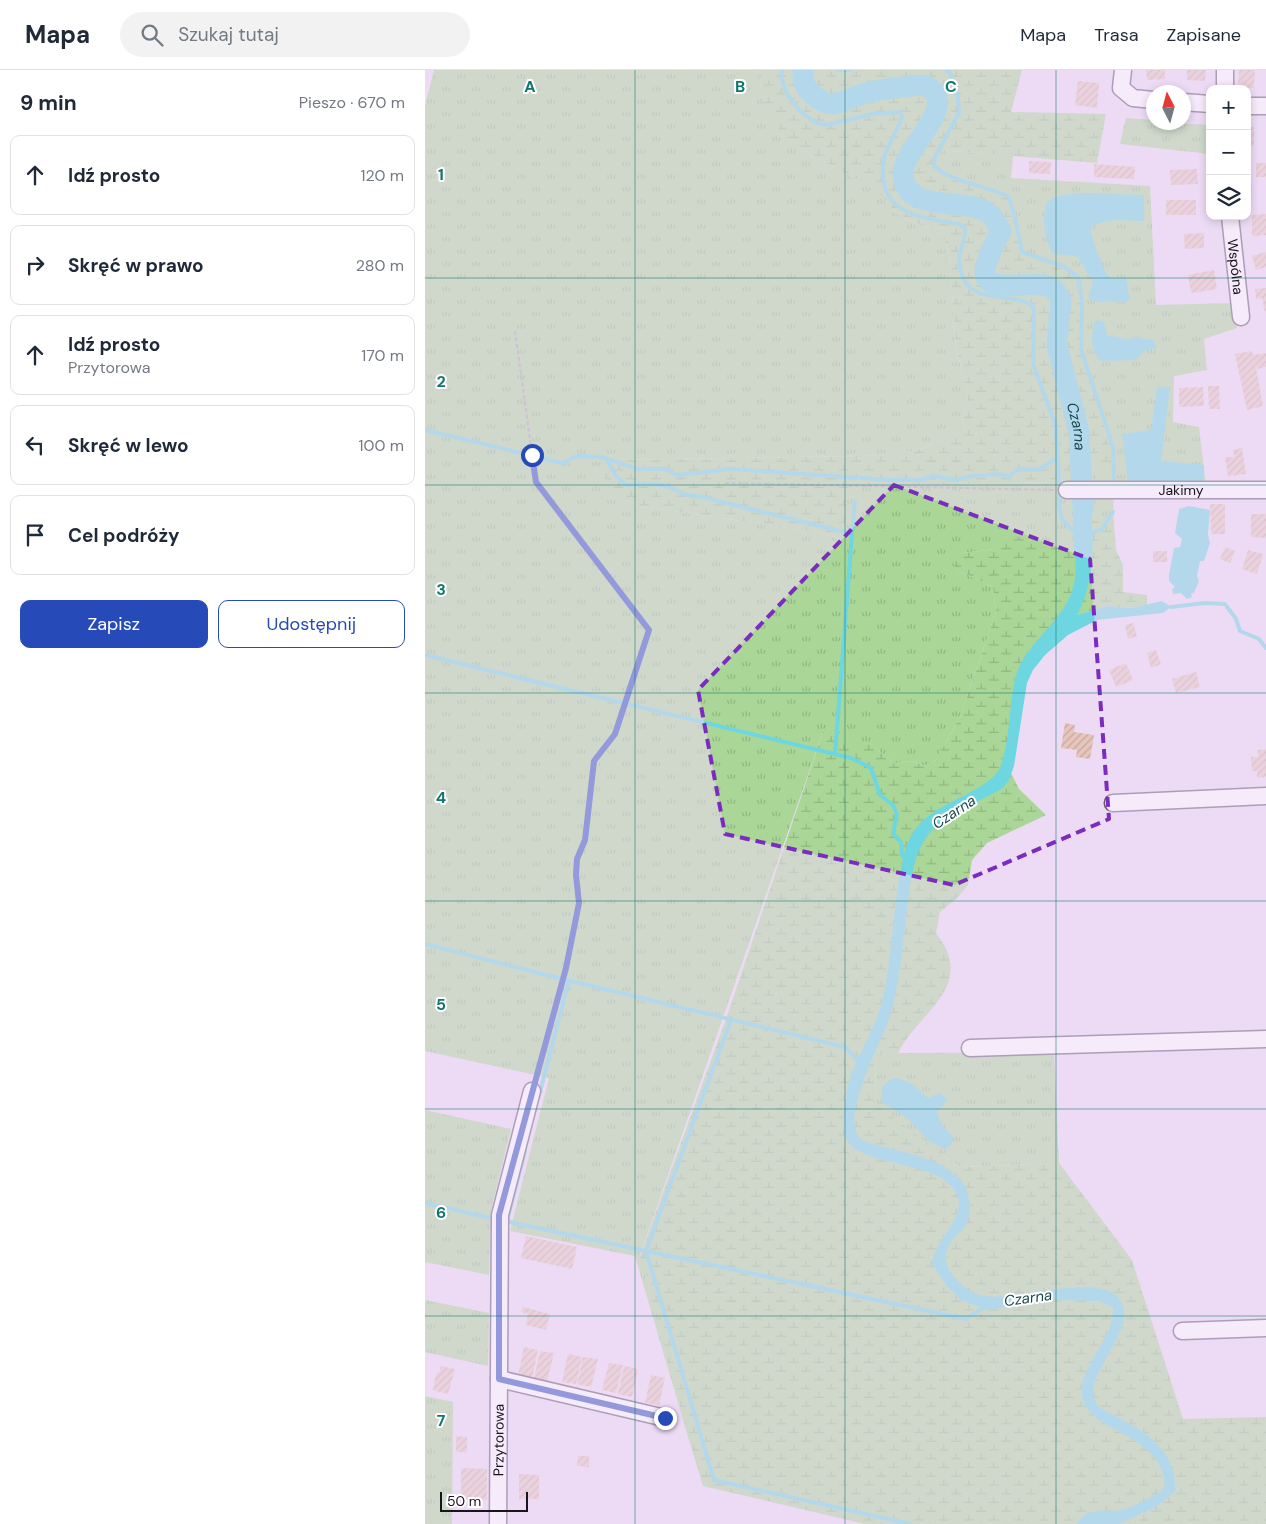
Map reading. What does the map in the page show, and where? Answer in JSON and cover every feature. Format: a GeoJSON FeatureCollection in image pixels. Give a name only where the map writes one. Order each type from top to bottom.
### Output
{"type":"FeatureCollection","features":[{"type":"Feature","properties":{"kind":"street"},"geometry":{"type":"LineString","coordinates":[[1123,70],[1121,88],[1133,98],[1146,99]]}},
{"type":"Feature","properties":{"kind":"street"},"geometry":{"type":"LineString","coordinates":[[1225,70],[1225,85]]}},
{"type":"Feature","properties":{"kind":"street"},"geometry":{"type":"LineString","coordinates":[[1191,103],[1206,104]]}},
{"type":"Feature","properties":{"kind":"street"},"geometry":{"type":"LineString","coordinates":[[1251,106],[1266,106]]}},
{"type":"Feature","properties":{"kind":"street","name":"Wspólna"},"geometry":{"type":"LineString","coordinates":[[1230,220],[1241,317]]}},
{"type":"Feature","properties":{"kind":"street","name":"Jakimy"},"geometry":{"type":"LineString","coordinates":[[1067,490],[1266,490]]}},
{"type":"Feature","properties":{"kind":"street"},"geometry":{"type":"LineString","coordinates":[[1113,803],[1266,796]]}},
{"type":"Feature","properties":{"kind":"street"},"geometry":{"type":"LineString","coordinates":[[970,1048],[1266,1040]]}},
{"type":"Feature","properties":{"kind":"street","name":"Przytorowa"},"geometry":{"type":"LineString","coordinates":[[498,1524],[499,1215],[532,1091]]}},
{"type":"Feature","properties":{"kind":"street"},"geometry":{"type":"LineString","coordinates":[[1182,1331],[1266,1328]]}},
{"type":"Feature","properties":{"kind":"street"},"geometry":{"type":"LineString","coordinates":[[499,1379],[665,1418]]}},
{"type":"Feature","properties":{"kind":"path"},"geometry":{"type":"LineString","coordinates":[[515,330],[536,482],[649,630],[615,734],[594,761],[585,840],[577,859],[576,875],[579,903],[566,968],[532,1091]]}},
{"type":"Feature","properties":{"kind":"path"},"geometry":{"type":"LineString","coordinates":[[725,483],[1067,490]]}},
{"type":"Feature","properties":{"kind":"highlighted area"},"geometry":{"type":"Polygon","coordinates":[[[894,485],[1090,559],[1109,819],[954,885],[725,834],[698,690],[894,485]]]}},
{"type":"Feature","properties":{"kind":"green space"},"geometry":{"type":"Polygon","coordinates":[[[434,70],[757,70],[766,107],[805,152],[875,189],[897,214],[942,235],[949,252],[956,347],[968,397],[963,422],[956,432],[939,443],[913,451],[862,456],[607,460],[617,497],[640,506],[821,533],[841,540],[849,486],[1059,482],[1081,464],[1113,466],[1112,446],[1081,349],[1082,301],[1063,266],[1022,252],[1014,213],[990,188],[942,174],[934,166],[935,157],[939,150],[1013,156],[1011,178],[1150,186],[1156,305],[1234,303],[1237,328],[1204,339],[1207,370],[1174,376],[1173,422],[1199,427],[1207,494],[1114,494],[1113,512],[1084,555],[995,549],[963,553],[957,570],[993,587],[996,612],[960,717],[936,760],[925,766],[911,761],[894,764],[870,743],[845,743],[824,729],[640,1255],[685,1427],[635,1256],[510,1231],[549,1078],[425,1051],[425,106],[434,70]]]}},
{"type":"Feature","properties":{"kind":"green space"},"geometry":{"type":"Polygon","coordinates":[[[757,70],[1022,70],[1011,112],[1106,114],[1097,163],[940,150],[935,157],[934,166],[949,176],[1008,196],[1014,213],[1022,252],[1063,266],[1078,277],[1082,301],[1081,349],[1113,447],[1113,466],[1081,464],[1059,482],[849,486],[842,540],[821,533],[640,506],[617,497],[603,476],[607,460],[862,456],[913,451],[939,443],[955,432],[963,422],[968,397],[956,347],[949,252],[942,235],[897,214],[875,189],[805,152],[780,131],[766,107],[757,70]]]}},
{"type":"Feature","properties":{"kind":"green space"},"geometry":{"type":"Polygon","coordinates":[[[1126,118],[1146,119],[1146,130],[1191,130],[1191,124],[1206,125],[1206,154],[1120,144],[1126,118]]]}},
{"type":"Feature","properties":{"kind":"green space"},"geometry":{"type":"Polygon","coordinates":[[[1113,512],[1116,550],[1123,565],[1123,592],[1147,595],[1147,605],[1131,608],[1107,606],[1077,615],[1022,675],[1009,769],[1019,789],[1046,815],[987,843],[972,860],[968,885],[958,897],[940,912],[936,933],[947,952],[951,968],[948,983],[941,997],[907,1038],[898,1053],[876,1056],[875,1104],[960,1167],[1059,1163],[1132,1260],[1183,1419],[1266,1417],[1266,1524],[865,1524],[703,1486],[685,1427],[640,1256],[728,1013],[824,729],[838,728],[845,743],[870,743],[894,764],[911,761],[925,766],[936,760],[960,717],[996,612],[993,587],[957,570],[952,562],[963,553],[995,549],[1004,533],[1084,555],[1084,521],[1102,521],[1113,512]]]}},
{"type":"Feature","properties":{"kind":"green space"},"geometry":{"type":"Polygon","coordinates":[[[1054,1052],[1059,1163],[960,1167],[875,1105],[876,1055],[898,1053],[1054,1052]]]}},
{"type":"Feature","properties":{"kind":"green space"},"geometry":{"type":"Polygon","coordinates":[[[425,1110],[511,1129],[491,1210],[489,1275],[425,1262],[425,1110]]]}},
{"type":"Feature","properties":{"kind":"green space"},"geometry":{"type":"Polygon","coordinates":[[[425,1300],[489,1313],[488,1366],[425,1352],[425,1300]]]}},
{"type":"Feature","properties":{"kind":"green space"},"geometry":{"type":"Polygon","coordinates":[[[425,1396],[453,1402],[452,1524],[425,1524],[425,1396]]]}},
{"type":"Feature","properties":{"kind":"water"},"geometry":{"type":"Polygon","coordinates":[[[1090,193],[1144,195],[1144,221],[1109,221],[1090,228],[1098,254],[1107,274],[1113,278],[1126,278],[1130,301],[1096,302],[1088,297],[1093,282],[1078,257],[1052,253],[1044,221],[1047,202],[1062,195],[1090,193]]]}},
{"type":"Feature","properties":{"kind":"water"},"geometry":{"type":"Polygon","coordinates":[[[1096,320],[1104,322],[1107,335],[1126,339],[1140,338],[1153,340],[1157,348],[1145,351],[1135,360],[1101,361],[1094,352],[1092,341],[1096,320]]]}},
{"type":"Feature","properties":{"kind":"water"},"geometry":{"type":"Polygon","coordinates":[[[1157,387],[1170,387],[1161,461],[1204,465],[1203,483],[1128,481],[1122,434],[1151,430],[1157,387]]]}},
{"type":"Feature","properties":{"kind":"water"},"geometry":{"type":"Polygon","coordinates":[[[1090,495],[1092,526],[1091,572],[1077,615],[1107,606],[1131,608],[1162,601],[1171,607],[1163,613],[1097,620],[1068,635],[1045,655],[1033,670],[1027,683],[1014,766],[1009,780],[1003,788],[949,817],[931,832],[924,841],[916,859],[911,878],[900,969],[889,1019],[863,1082],[857,1100],[855,1117],[856,1131],[862,1140],[928,1159],[952,1172],[962,1182],[969,1198],[967,1223],[951,1242],[946,1257],[950,1272],[967,1289],[974,1293],[988,1296],[1007,1296],[1072,1288],[1093,1288],[1109,1291],[1120,1300],[1124,1311],[1123,1323],[1097,1376],[1094,1398],[1102,1408],[1148,1436],[1165,1453],[1171,1464],[1175,1491],[1156,1507],[1119,1524],[1077,1524],[1087,1514],[1126,1509],[1161,1492],[1165,1487],[1162,1469],[1154,1456],[1142,1445],[1100,1420],[1089,1411],[1083,1400],[1084,1377],[1108,1330],[1112,1319],[1113,1307],[1099,1301],[1051,1300],[987,1310],[961,1300],[946,1285],[932,1263],[938,1246],[953,1223],[959,1208],[959,1201],[952,1187],[940,1177],[924,1170],[869,1156],[855,1148],[846,1138],[843,1121],[853,1069],[874,1025],[886,985],[898,886],[907,845],[915,829],[924,819],[985,783],[995,775],[1000,767],[1007,742],[1012,696],[1017,672],[1030,649],[1064,608],[1074,584],[1076,567],[1073,532],[1074,496],[1090,495]]]}},
{"type":"Feature","properties":{"kind":"water"},"geometry":{"type":"Polygon","coordinates":[[[1189,506],[1210,510],[1208,535],[1210,543],[1204,561],[1200,561],[1197,576],[1199,581],[1194,593],[1191,594],[1192,597],[1187,599],[1181,593],[1173,594],[1172,589],[1175,587],[1169,581],[1169,575],[1174,548],[1180,547],[1182,539],[1175,533],[1179,509],[1189,506]]]}},
{"type":"Feature","properties":{"kind":"water"},"geometry":{"type":"Polygon","coordinates":[[[896,1078],[913,1084],[928,1098],[940,1093],[948,1100],[937,1112],[942,1126],[953,1136],[952,1144],[945,1149],[929,1141],[907,1118],[881,1101],[884,1086],[888,1081],[896,1078]]]}},
{"type":"Feature","properties":{"kind":"building"},"geometry":{"type":"Polygon","coordinates":[[[1146,70],[1165,70],[1165,79],[1147,80],[1146,70]]]}},
{"type":"Feature","properties":{"kind":"building"},"geometry":{"type":"Polygon","coordinates":[[[1187,70],[1206,70],[1205,81],[1187,80],[1187,70]]]}},
{"type":"Feature","properties":{"kind":"building"},"geometry":{"type":"Polygon","coordinates":[[[1239,70],[1255,70],[1254,88],[1251,88],[1251,85],[1238,85],[1239,70]]]}},
{"type":"Feature","properties":{"kind":"building"},"geometry":{"type":"Polygon","coordinates":[[[1078,81],[1099,83],[1097,108],[1075,105],[1078,81]]]}},
{"type":"Feature","properties":{"kind":"building"},"geometry":{"type":"Polygon","coordinates":[[[1251,127],[1254,127],[1254,146],[1251,146],[1251,127]]]}},
{"type":"Feature","properties":{"kind":"building"},"geometry":{"type":"Polygon","coordinates":[[[1029,161],[1051,162],[1050,174],[1029,173],[1029,161]]]}},
{"type":"Feature","properties":{"kind":"building"},"geometry":{"type":"Polygon","coordinates":[[[1256,163],[1266,163],[1266,177],[1256,177],[1256,163]]]}},
{"type":"Feature","properties":{"kind":"building"},"geometry":{"type":"Polygon","coordinates":[[[1094,164],[1135,167],[1134,179],[1094,177],[1094,164]]]}},
{"type":"Feature","properties":{"kind":"building"},"geometry":{"type":"Polygon","coordinates":[[[1197,169],[1198,184],[1171,185],[1170,170],[1197,169]]]}},
{"type":"Feature","properties":{"kind":"building"},"geometry":{"type":"Polygon","coordinates":[[[1166,200],[1196,200],[1196,215],[1166,215],[1166,200]]]}},
{"type":"Feature","properties":{"kind":"building"},"geometry":{"type":"Polygon","coordinates":[[[1266,214],[1266,235],[1252,236],[1252,215],[1266,214]]]}},
{"type":"Feature","properties":{"kind":"building"},"geometry":{"type":"Polygon","coordinates":[[[1204,233],[1204,248],[1185,249],[1184,234],[1204,233]]]}},
{"type":"Feature","properties":{"kind":"building"},"geometry":{"type":"Polygon","coordinates":[[[1266,252],[1266,267],[1256,270],[1252,256],[1266,252]]]}},
{"type":"Feature","properties":{"kind":"building"},"geometry":{"type":"Polygon","coordinates":[[[1214,270],[1217,289],[1191,293],[1188,275],[1214,270]]]}},
{"type":"Feature","properties":{"kind":"building"},"geometry":{"type":"Polygon","coordinates":[[[1266,288],[1265,312],[1262,298],[1256,299],[1255,289],[1266,288]]]}},
{"type":"Feature","properties":{"kind":"building"},"geometry":{"type":"Polygon","coordinates":[[[1251,351],[1254,355],[1266,353],[1266,367],[1257,369],[1255,363],[1263,406],[1247,410],[1235,354],[1251,351]]]}},
{"type":"Feature","properties":{"kind":"building"},"geometry":{"type":"Polygon","coordinates":[[[1208,386],[1219,386],[1220,409],[1209,409],[1208,386]]]}},
{"type":"Feature","properties":{"kind":"building"},"geometry":{"type":"Polygon","coordinates":[[[1203,387],[1204,406],[1179,407],[1179,388],[1203,387]]]}},
{"type":"Feature","properties":{"kind":"building"},"geometry":{"type":"Polygon","coordinates":[[[1242,448],[1246,474],[1228,476],[1225,457],[1234,457],[1233,450],[1242,448]]]}},
{"type":"Feature","properties":{"kind":"building"},"geometry":{"type":"Polygon","coordinates":[[[1210,504],[1225,504],[1225,534],[1211,534],[1210,504]]]}},
{"type":"Feature","properties":{"kind":"building"},"geometry":{"type":"Polygon","coordinates":[[[1251,514],[1266,514],[1266,538],[1251,537],[1251,514]]]}},
{"type":"Feature","properties":{"kind":"building"},"geometry":{"type":"Polygon","coordinates":[[[1225,547],[1235,551],[1230,563],[1220,559],[1225,547]]]}},
{"type":"Feature","properties":{"kind":"building"},"geometry":{"type":"Polygon","coordinates":[[[1248,550],[1263,554],[1257,574],[1242,569],[1248,550]]]}},
{"type":"Feature","properties":{"kind":"building"},"geometry":{"type":"Polygon","coordinates":[[[1153,551],[1167,551],[1167,562],[1153,562],[1153,551]]]}},
{"type":"Feature","properties":{"kind":"building"},"geometry":{"type":"Polygon","coordinates":[[[1133,623],[1137,636],[1128,639],[1125,625],[1133,623]]]}},
{"type":"Feature","properties":{"kind":"building"},"geometry":{"type":"Polygon","coordinates":[[[1156,650],[1161,664],[1151,668],[1147,653],[1156,650]]]}},
{"type":"Feature","properties":{"kind":"building"},"geometry":{"type":"Polygon","coordinates":[[[1126,663],[1133,680],[1116,687],[1109,670],[1126,663]]]}},
{"type":"Feature","properties":{"kind":"building"},"geometry":{"type":"Polygon","coordinates":[[[1196,672],[1200,687],[1176,693],[1172,679],[1196,672]]]}},
{"type":"Feature","properties":{"kind":"building"},"geometry":{"type":"Polygon","coordinates":[[[1065,723],[1075,725],[1074,732],[1094,735],[1090,759],[1076,757],[1077,750],[1061,748],[1065,723]]]}},
{"type":"Feature","properties":{"kind":"building"},"geometry":{"type":"Polygon","coordinates":[[[1266,749],[1266,777],[1257,778],[1257,771],[1252,771],[1251,757],[1258,757],[1258,750],[1266,749]]]}},
{"type":"Feature","properties":{"kind":"building"},"geometry":{"type":"Polygon","coordinates":[[[526,1236],[577,1247],[572,1269],[521,1258],[526,1236]]]}},
{"type":"Feature","properties":{"kind":"building"},"geometry":{"type":"Polygon","coordinates":[[[523,1307],[550,1314],[546,1330],[526,1325],[528,1314],[521,1312],[523,1307]]]}},
{"type":"Feature","properties":{"kind":"building"},"geometry":{"type":"Polygon","coordinates":[[[524,1347],[538,1350],[532,1378],[518,1375],[524,1347]]]}},
{"type":"Feature","properties":{"kind":"building"},"geometry":{"type":"Polygon","coordinates":[[[540,1351],[554,1353],[547,1381],[534,1379],[540,1351]]]}},
{"type":"Feature","properties":{"kind":"building"},"geometry":{"type":"Polygon","coordinates":[[[568,1354],[582,1357],[576,1384],[562,1382],[568,1354]]]}},
{"type":"Feature","properties":{"kind":"building"},"geometry":{"type":"Polygon","coordinates":[[[583,1357],[598,1359],[591,1387],[577,1384],[583,1357]]]}},
{"type":"Feature","properties":{"kind":"building"},"geometry":{"type":"Polygon","coordinates":[[[609,1363],[623,1365],[616,1393],[602,1390],[609,1363]]]}},
{"type":"Feature","properties":{"kind":"building"},"geometry":{"type":"Polygon","coordinates":[[[441,1366],[455,1369],[448,1394],[433,1390],[435,1378],[441,1366]]]}},
{"type":"Feature","properties":{"kind":"building"},"geometry":{"type":"Polygon","coordinates":[[[624,1366],[638,1369],[632,1397],[618,1394],[624,1366]]]}},
{"type":"Feature","properties":{"kind":"building"},"geometry":{"type":"Polygon","coordinates":[[[651,1375],[665,1378],[659,1405],[645,1403],[651,1375]]]}},
{"type":"Feature","properties":{"kind":"building"},"geometry":{"type":"Polygon","coordinates":[[[456,1436],[467,1437],[467,1452],[456,1452],[456,1436]]]}},
{"type":"Feature","properties":{"kind":"building"},"geometry":{"type":"Polygon","coordinates":[[[578,1456],[589,1456],[589,1467],[577,1466],[578,1456]]]}},
{"type":"Feature","properties":{"kind":"building"},"geometry":{"type":"Polygon","coordinates":[[[461,1468],[487,1469],[487,1500],[461,1499],[461,1468]]]}},
{"type":"Feature","properties":{"kind":"building"},"geometry":{"type":"Polygon","coordinates":[[[519,1474],[539,1475],[539,1499],[519,1499],[519,1474]]]}},
{"type":"Feature","properties":{"kind":"waterway"},"geometry":{"type":"LineString","coordinates":[[782,70],[781,77],[787,94],[798,109],[814,122],[827,125],[873,114],[900,112],[902,117],[883,163],[884,183],[894,203],[903,210],[913,214],[959,224],[965,229],[959,260],[962,275],[967,285],[975,291],[985,295],[1020,300],[1031,304],[1034,310],[1033,364],[1056,427],[1059,482]]}},
{"type":"Feature","properties":{"kind":"waterway","name":"Czarna"},"geometry":{"type":"LineString","coordinates":[[803,70],[807,89],[820,100],[827,103],[839,103],[871,92],[915,85],[926,86],[935,94],[937,104],[934,115],[905,163],[903,174],[906,187],[914,195],[925,200],[978,208],[988,213],[1001,231],[985,267],[988,279],[1003,285],[1045,285],[1053,289],[1061,300],[1057,345],[1079,432],[1083,509]]}},
{"type":"Feature","properties":{"kind":"waterway"},"geometry":{"type":"LineString","coordinates":[[838,70],[851,70]]}},
{"type":"Feature","properties":{"kind":"waterway"},"geometry":{"type":"LineString","coordinates":[[946,70],[950,73],[958,97],[959,113],[935,157],[934,166],[959,180],[1008,196],[1014,213],[1022,252],[1063,266],[1078,277],[1082,301],[1081,349],[1113,447],[1114,483]]}},
{"type":"Feature","properties":{"kind":"waterway"},"geometry":{"type":"LineString","coordinates":[[425,430],[562,463],[577,456],[601,457],[638,469],[665,469],[677,475],[730,469],[891,480],[920,480],[934,476],[954,480],[973,476],[1000,474],[1008,477],[1019,469],[1039,470],[1058,457]]}},
{"type":"Feature","properties":{"kind":"waterway"},"geometry":{"type":"LineString","coordinates":[[607,460],[616,476],[626,485],[662,485],[684,494],[852,534],[835,754]]}},
{"type":"Feature","properties":{"kind":"waterway"},"geometry":{"type":"LineString","coordinates":[[1059,498],[1062,518],[1076,532]]}},
{"type":"Feature","properties":{"kind":"waterway"},"geometry":{"type":"LineString","coordinates":[[852,534],[855,501]]}},
{"type":"Feature","properties":{"kind":"waterway"},"geometry":{"type":"LineString","coordinates":[[1088,535],[1102,529],[1113,512]]}},
{"type":"Feature","properties":{"kind":"waterway"},"geometry":{"type":"LineString","coordinates":[[1171,607],[1205,603],[1225,604],[1236,619],[1240,631],[1259,639],[1266,648]]}},
{"type":"Feature","properties":{"kind":"waterway"},"geometry":{"type":"LineString","coordinates":[[425,655],[851,758],[871,768],[880,795],[893,805],[897,814],[893,834],[901,842],[902,855],[906,859]]}},
{"type":"Feature","properties":{"kind":"waterway"},"geometry":{"type":"LineString","coordinates":[[425,944],[558,978]]}},
{"type":"Feature","properties":{"kind":"waterway"},"geometry":{"type":"LineString","coordinates":[[567,980],[845,1047],[860,1063]]}},
{"type":"Feature","properties":{"kind":"waterway"},"geometry":{"type":"LineString","coordinates":[[539,1096],[569,980]]}},
{"type":"Feature","properties":{"kind":"waterway"},"geometry":{"type":"LineString","coordinates":[[731,1020],[646,1251],[714,1480],[910,1524]]}},
{"type":"Feature","properties":{"kind":"waterway"},"geometry":{"type":"LineString","coordinates":[[507,1221],[525,1151]]}},
{"type":"Feature","properties":{"kind":"waterway"},"geometry":{"type":"LineString","coordinates":[[425,1203],[495,1219]]}},
{"type":"Feature","properties":{"kind":"waterway"},"geometry":{"type":"LineString","coordinates":[[505,1221],[966,1319],[986,1306]]}},
{"type":"Feature","properties":{"kind":"route"},"geometry":{"type":"LineString","coordinates":[[532,455],[536,482],[573,533],[649,630],[615,734],[594,761],[585,840],[577,859],[576,875],[579,903],[566,968],[499,1215],[499,1379],[665,1418]]}}]}
